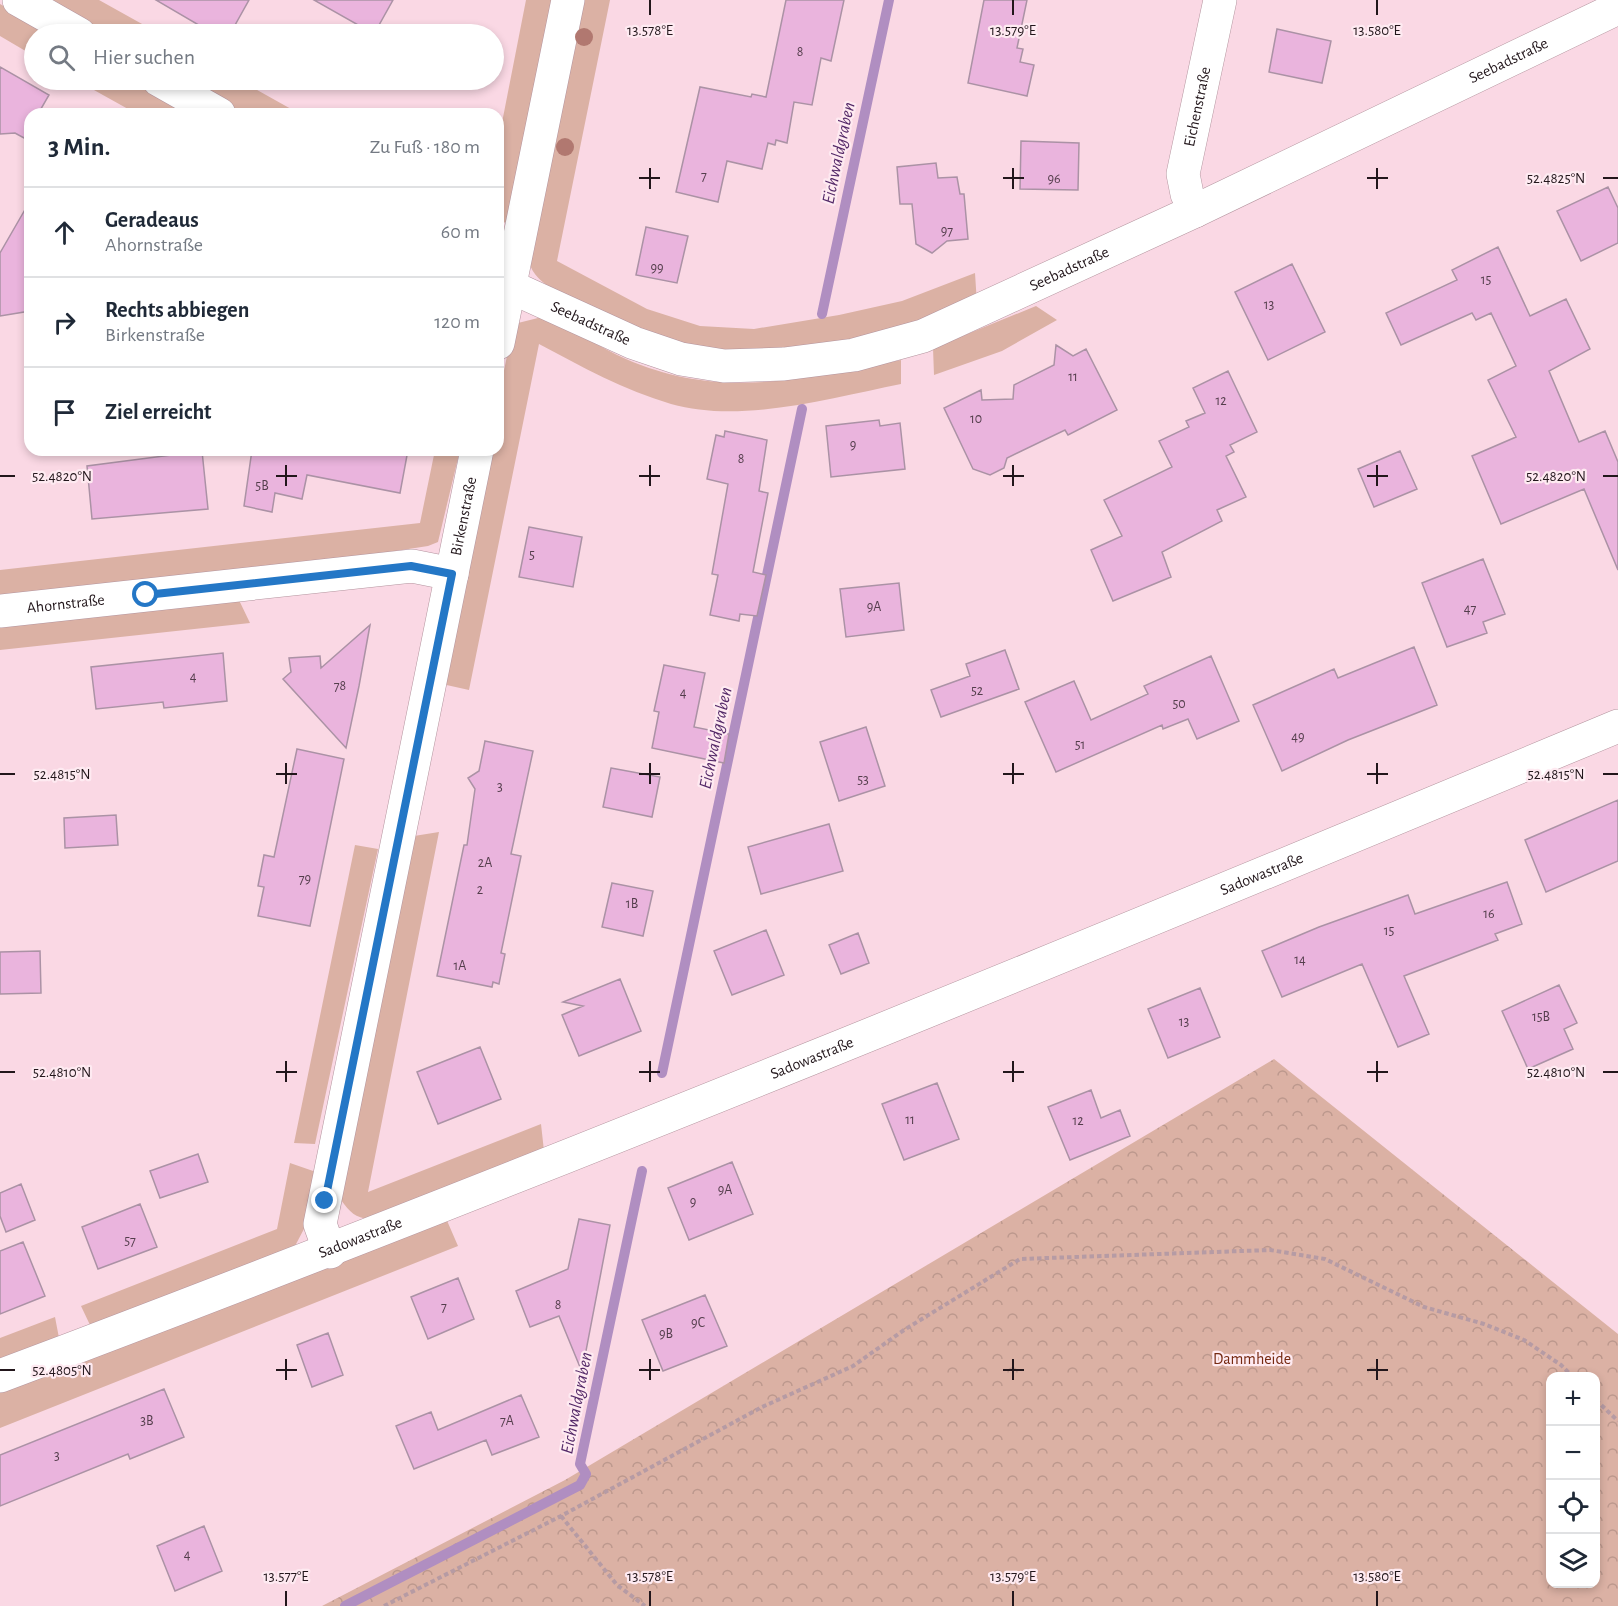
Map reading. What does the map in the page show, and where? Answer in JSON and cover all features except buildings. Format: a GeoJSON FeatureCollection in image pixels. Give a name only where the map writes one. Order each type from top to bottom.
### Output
{"type":"FeatureCollection","features":[{"type":"Feature","properties":{"kind":"street"},"geometry":{"type":"LineString","coordinates":[[19,0],[62,24]]}},
{"type":"Feature","properties":{"kind":"street"},"geometry":{"type":"LineString","coordinates":[[504,281],[568,0]]}},
{"type":"Feature","properties":{"kind":"street","name":"Eichenstraße"},"geometry":{"type":"LineString","coordinates":[[1195,211],[1187,194],[1183,174],[1220,0]]}},
{"type":"Feature","properties":{"kind":"street","name":"Seebadstraße"},"geometry":{"type":"LineString","coordinates":[[504,281],[634,343],[681,359],[724,366],[784,364],[854,355],[923,336],[1195,211],[1618,8]]}},
{"type":"Feature","properties":{"kind":"street"},"geometry":{"type":"LineString","coordinates":[[177,90],[208,108]]}},
{"type":"Feature","properties":{"kind":"street","name":"Birkenstraße"},"geometry":{"type":"LineString","coordinates":[[330,1252],[320,1224],[476,456]]}},
{"type":"Feature","properties":{"kind":"street","name":"Ahornstraße"},"geometry":{"type":"LineString","coordinates":[[0,611],[411,566],[452,574]]}},
{"type":"Feature","properties":{"kind":"street","name":"Sadowastraße"},"geometry":{"type":"LineString","coordinates":[[0,1376],[330,1252],[960,1000],[1618,726]]}},
{"type":"Feature","properties":{"kind":"path"},"geometry":{"type":"LineString","coordinates":[[384,1606],[561,1516],[762,1407],[853,1366],[904,1330],[1020,1259],[1270,1250],[1325,1259],[1424,1307],[1484,1324],[1524,1340],[1561,1365],[1567,1372]]}},
{"type":"Feature","properties":{"kind":"path"},"geometry":{"type":"LineString","coordinates":[[1600,1404],[1618,1421]]}},
{"type":"Feature","properties":{"kind":"path"},"geometry":{"type":"LineString","coordinates":[[561,1516],[617,1585],[645,1606]]}},
{"type":"Feature","properties":{"kind":"green space"},"geometry":{"type":"Polygon","coordinates":[[[36,0],[99,0],[142,24],[80,24],[36,0]]]}},
{"type":"Feature","properties":{"kind":"green space"},"geometry":{"type":"Polygon","coordinates":[[[526,0],[555,0],[511,219],[504,223],[504,112],[526,0]]]}},
{"type":"Feature","properties":{"kind":"green space"},"geometry":{"type":"Polygon","coordinates":[[[581,0],[610,0],[557,261],[647,309],[700,326],[754,329],[839,315],[902,301],[975,273],[977,304],[840,342],[770,352],[735,353],[700,350],[657,339],[563,295],[538,278],[529,262],[581,0]]]}},
{"type":"Feature","properties":{"kind":"green space"},"geometry":{"type":"Polygon","coordinates":[[[0,4],[38,24],[24,24],[24,50],[0,36],[0,4]]]}},
{"type":"Feature","properties":{"kind":"green space"},"geometry":{"type":"Polygon","coordinates":[[[94,90],[160,90],[194,108],[126,108],[94,90]]]}},
{"type":"Feature","properties":{"kind":"green space"},"geometry":{"type":"Polygon","coordinates":[[[198,90],[257,90],[289,108],[231,108],[198,90]]]}},
{"type":"Feature","properties":{"kind":"green space"},"geometry":{"type":"Polygon","coordinates":[[[1036,306],[1057,320],[1002,351],[934,375],[933,348],[1036,306]]]}},
{"type":"Feature","properties":{"kind":"green space"},"geometry":{"type":"Polygon","coordinates":[[[542,317],[554,319],[626,359],[661,372],[696,379],[730,383],[797,379],[901,360],[901,384],[786,407],[727,411],[698,409],[671,404],[637,392],[539,344],[469,690],[442,684],[488,456],[504,456],[504,369],[518,323],[542,317]]]}},
{"type":"Feature","properties":{"kind":"green space"},"geometry":{"type":"Polygon","coordinates":[[[434,456],[459,456],[438,542],[428,546],[121,593],[0,602],[0,570],[420,523],[434,456]]]}},
{"type":"Feature","properties":{"kind":"green space"},"geometry":{"type":"Polygon","coordinates":[[[238,598],[250,623],[0,650],[0,623],[238,598]]]}},
{"type":"Feature","properties":{"kind":"green space"},"geometry":{"type":"Polygon","coordinates":[[[439,832],[368,1192],[541,1124],[544,1151],[370,1219],[353,1214],[341,1200],[414,836],[439,832]]]}},
{"type":"Feature","properties":{"kind":"green space"},"geometry":{"type":"Polygon","coordinates":[[[355,845],[378,849],[315,1144],[294,1143],[355,845]]]}},
{"type":"Feature","properties":{"kind":"green space","name":"Dammheide"},"geometry":{"type":"Polygon","coordinates":[[[1274,1059],[1618,1334],[1618,1606],[322,1606],[565,1480],[1274,1059]]]}},
{"type":"Feature","properties":{"kind":"green space"},"geometry":{"type":"Polygon","coordinates":[[[290,1163],[316,1172],[305,1227],[295,1246],[90,1325],[81,1306],[277,1229],[290,1163]]]}},
{"type":"Feature","properties":{"kind":"green space"},"geometry":{"type":"Polygon","coordinates":[[[445,1216],[458,1246],[0,1428],[0,1391],[445,1216]]]}},
{"type":"Feature","properties":{"kind":"green space"},"geometry":{"type":"Polygon","coordinates":[[[55,1317],[59,1338],[0,1361],[0,1338],[55,1317]]]}},
{"type":"Feature","properties":{"kind":"waterway","name":"Eichwaldgraben"},"geometry":{"type":"LineString","coordinates":[[822,314],[889,0]]}},
{"type":"Feature","properties":{"kind":"waterway","name":"Eichwaldgraben"},"geometry":{"type":"LineString","coordinates":[[662,1073],[802,409]]}},
{"type":"Feature","properties":{"kind":"waterway","name":"Eichwaldgraben"},"geometry":{"type":"LineString","coordinates":[[345,1606],[580,1485],[586,1474],[580,1464],[642,1171]]}},
{"type":"Feature","properties":{"kind":"route"},"geometry":{"type":"LineString","coordinates":[[146,595],[411,566],[452,574],[325,1201]]}}]}
